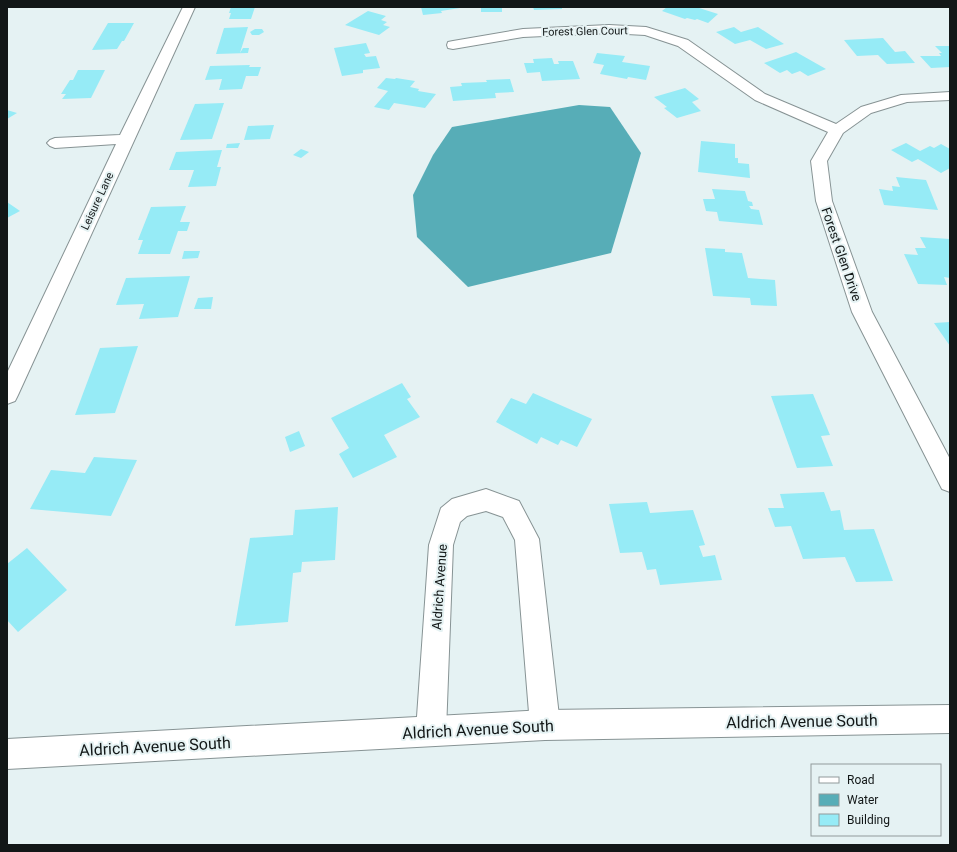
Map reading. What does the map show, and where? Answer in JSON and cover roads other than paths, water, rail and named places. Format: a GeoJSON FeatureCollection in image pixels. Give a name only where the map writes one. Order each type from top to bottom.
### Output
{"type":"FeatureCollection","features":[{"type":"Feature","properties":{"kind":"street","name":"Leisure Lane"},"geometry":{"type":"LineString","coordinates":[[7,395],[189,7]]}},
{"type":"Feature","properties":{"kind":"street","name":"Forest Glen Court"},"geometry":{"type":"LineString","coordinates":[[453,44],[523,33],[609,29],[646,31],[683,44],[760,97],[837,130]]}},
{"type":"Feature","properties":{"kind":"street","name":"Forest Glen Drive"},"geometry":{"type":"LineString","coordinates":[[950,96],[906,98],[866,110],[837,130],[819,161],[824,201],[862,312],[950,482]]}},
{"type":"Feature","properties":{"kind":"street"},"geometry":{"type":"LineString","coordinates":[[55,143],[126,139]]}},
{"type":"Feature","properties":{"kind":"street","name":"Aldrich Avenue"},"geometry":{"type":"LineString","coordinates":[[431,731],[441,545],[450,516],[460,507],[486,500],[511,509],[527,539],[545,725]]}},
{"type":"Feature","properties":{"kind":"street","name":"Aldrich Avenue South"},"geometry":{"type":"LineString","coordinates":[[7,754],[545,725],[950,719]]}},
{"type":"Feature","properties":{"kind":"water"},"geometry":{"type":"Polygon","coordinates":[[[579,105],[610,107],[641,153],[611,253],[468,287],[417,237],[413,195],[433,155],[452,127],[579,105]]]}}]}
